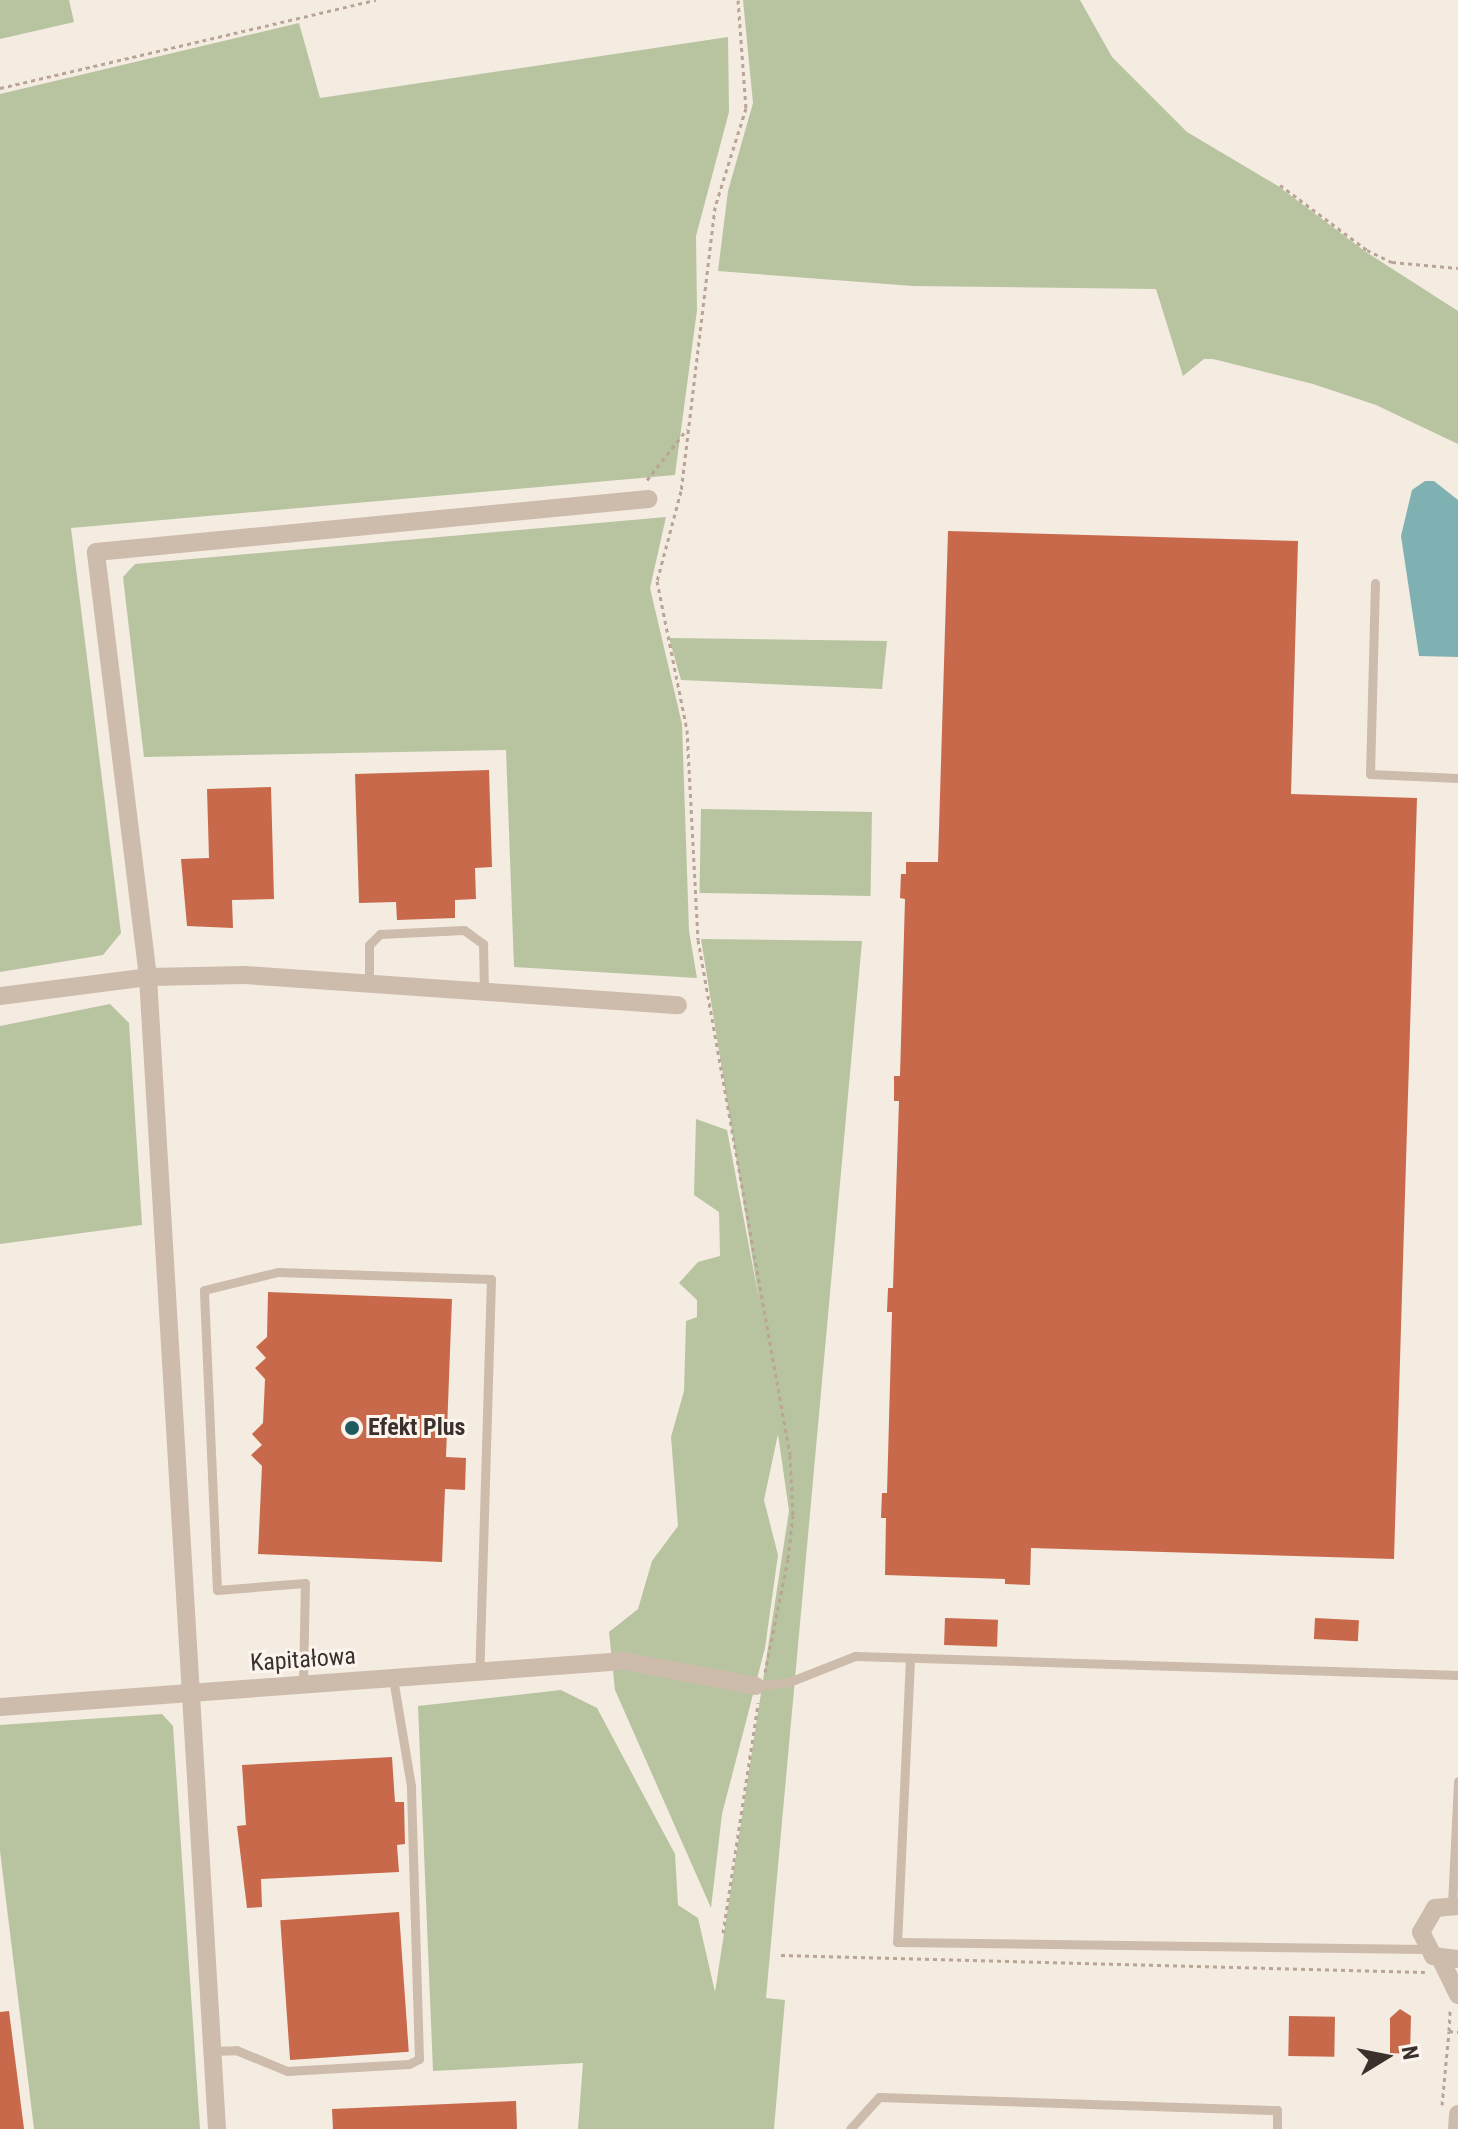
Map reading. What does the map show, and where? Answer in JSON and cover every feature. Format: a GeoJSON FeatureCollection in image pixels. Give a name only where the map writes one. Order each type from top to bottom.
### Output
{"type":"FeatureCollection","features":[{"type":"Feature","properties":{"kind":"street"},"geometry":{"type":"LineString","coordinates":[[217,2129],[148,977],[96,552],[643,500]]}},
{"type":"Feature","properties":{"kind":"street"},"geometry":{"type":"LineString","coordinates":[[0,996],[148,977],[268,976],[678,1005]]}},
{"type":"Feature","properties":{"kind":"street","name":"Kapitałowa"},"geometry":{"type":"LineString","coordinates":[[0,1707],[610,1662],[643,1662],[759,1686]]}},
{"type":"Feature","properties":{"kind":"street"},"geometry":{"type":"LineString","coordinates":[[1454,1997],[1423,1923],[1435,1908],[1455,1905]]}},
{"type":"Feature","properties":{"kind":"street"},"geometry":{"type":"LineString","coordinates":[[1450,2114],[1457,2129]]}},
{"type":"Feature","properties":{"kind":"lane"},"geometry":{"type":"LineString","coordinates":[[1375,583],[1370,774],[1458,778]]}},
{"type":"Feature","properties":{"kind":"lane"},"geometry":{"type":"LineString","coordinates":[[369,982],[369,945],[380,934],[464,930],[483,944],[484,991]]}},
{"type":"Feature","properties":{"kind":"lane"},"geometry":{"type":"LineString","coordinates":[[303,1684],[305,1583],[217,1590],[204,1290],[278,1272],[491,1279],[479,1672]]}},
{"type":"Feature","properties":{"kind":"lane"},"geometry":{"type":"LineString","coordinates":[[759,1686],[789,1682],[855,1656],[1458,1675]]}},
{"type":"Feature","properties":{"kind":"lane"},"geometry":{"type":"LineString","coordinates":[[910,1658],[897,1942],[1439,1960]]}},
{"type":"Feature","properties":{"kind":"lane"},"geometry":{"type":"LineString","coordinates":[[212,2051],[236,2050],[287,2071],[409,2064],[419,2059],[411,1786],[393,1678]]}},
{"type":"Feature","properties":{"kind":"lane"},"geometry":{"type":"LineString","coordinates":[[1455,1905],[1458,1781]]}},
{"type":"Feature","properties":{"kind":"lane"},"geometry":{"type":"LineString","coordinates":[[850,2129],[879,2097],[1277,2110],[1277,2129]]}},
{"type":"Feature","properties":{"kind":"path"},"geometry":{"type":"LineString","coordinates":[[0,88],[376,0]]}},
{"type":"Feature","properties":{"kind":"path"},"geometry":{"type":"LineString","coordinates":[[723,1933],[759,1686],[788,1559],[793,1515],[790,1455],[698,940],[687,730],[658,603],[659,560],[681,491],[715,207],[746,108],[738,0]]}},
{"type":"Feature","properties":{"kind":"path"},"geometry":{"type":"LineString","coordinates":[[1280,185],[1367,250],[1392,262],[1458,268]]}},
{"type":"Feature","properties":{"kind":"path"},"geometry":{"type":"LineString","coordinates":[[643,500],[638,491],[689,427]]}},
{"type":"Feature","properties":{"kind":"path"},"geometry":{"type":"LineString","coordinates":[[781,1955],[1439,1960]]}},
{"type":"Feature","properties":{"kind":"path"},"geometry":{"type":"LineString","coordinates":[[1450,2114],[1449,2031],[1454,1997]]}},
{"type":"Feature","properties":{"kind":"path"},"geometry":{"type":"LineString","coordinates":[[1449,2031],[1458,2032]]}},
{"type":"Feature","properties":{"kind":"green space"},"geometry":{"type":"Polygon","coordinates":[[[0,0],[69,0],[74,22],[0,39],[0,0]]]}},
{"type":"Feature","properties":{"kind":"green space"},"geometry":{"type":"Polygon","coordinates":[[[743,0],[1080,0],[1112,57],[1187,132],[1278,186],[1366,252],[1458,311],[1458,444],[1376,405],[1313,384],[1213,359],[1204,359],[1183,376],[1156,289],[913,286],[718,271],[728,191],[753,103],[743,0]]]}},
{"type":"Feature","properties":{"kind":"green space"},"geometry":{"type":"Polygon","coordinates":[[[299,23],[320,98],[728,37],[729,112],[696,236],[697,310],[675,475],[71,528],[121,933],[103,955],[0,972],[0,94],[299,23]]]}},
{"type":"Feature","properties":{"kind":"green space"},"geometry":{"type":"Polygon","coordinates":[[[666,517],[650,588],[682,724],[689,931],[697,978],[514,967],[506,750],[144,757],[123,577],[135,564],[666,517]]]}},
{"type":"Feature","properties":{"kind":"green space"},"geometry":{"type":"Polygon","coordinates":[[[669,638],[887,641],[882,689],[681,680],[669,638]]]}},
{"type":"Feature","properties":{"kind":"green space"},"geometry":{"type":"Polygon","coordinates":[[[701,809],[872,812],[871,896],[700,893],[701,809]]]}},
{"type":"Feature","properties":{"kind":"green space"},"geometry":{"type":"Polygon","coordinates":[[[701,939],[862,941],[766,1998],[785,2000],[774,2129],[578,2129],[583,2063],[433,2071],[418,1706],[561,1690],[597,1708],[675,1854],[678,1905],[698,1918],[715,1992],[789,1511],[778,1434],[764,1500],[778,1555],[765,1648],[722,1814],[711,1908],[615,1690],[609,1632],[638,1609],[652,1561],[678,1526],[671,1437],[684,1391],[686,1321],[697,1317],[697,1300],[679,1283],[698,1262],[720,1256],[719,1212],[694,1195],[696,1119],[727,1130],[759,1299],[701,939]]]}},
{"type":"Feature","properties":{"kind":"green space"},"geometry":{"type":"Polygon","coordinates":[[[110,1004],[129,1023],[142,1225],[0,1244],[0,1026],[110,1004]]]}},
{"type":"Feature","properties":{"kind":"green space"},"geometry":{"type":"Polygon","coordinates":[[[162,1714],[173,1726],[200,2129],[34,2129],[0,1851],[0,1725],[162,1714]]]}},
{"type":"Feature","properties":{"kind":"water"},"geometry":{"type":"Polygon","coordinates":[[[1425,481],[1434,481],[1458,500],[1458,657],[1419,656],[1401,536],[1412,490],[1425,481]]]}},
{"type":"Feature","properties":{"kind":"building"},"geometry":{"type":"Polygon","coordinates":[[[948,531],[1298,541],[1291,794],[1417,798],[1394,1559],[1031,1548],[1030,1585],[1005,1584],[1005,1579],[885,1575],[886,1518],[881,1518],[882,1493],[887,1493],[892,1312],[887,1312],[888,1288],[893,1288],[899,1101],[894,1101],[894,1076],[900,1076],[905,899],[900,898],[901,874],[906,874],[906,862],[938,862],[948,531]]]}},
{"type":"Feature","properties":{"kind":"building"},"geometry":{"type":"Polygon","coordinates":[[[489,770],[492,867],[475,868],[476,899],[455,900],[455,918],[397,920],[396,902],[359,903],[355,774],[489,770]]]}},
{"type":"Feature","properties":{"kind":"building"},"geometry":{"type":"Polygon","coordinates":[[[271,787],[274,899],[232,900],[233,928],[187,926],[181,859],[209,858],[207,789],[271,787]]]}},
{"type":"Feature","properties":{"kind":"building","name":"Efekt Plus"},"geometry":{"type":"Polygon","coordinates":[[[268,1292],[452,1299],[446,1457],[466,1458],[465,1490],[445,1489],[442,1562],[258,1554],[262,1466],[251,1455],[262,1445],[252,1434],[263,1423],[265,1379],[255,1368],[266,1358],[256,1347],[267,1337],[268,1292]]]}},
{"type":"Feature","properties":{"kind":"building"},"geometry":{"type":"Polygon","coordinates":[[[945,1618],[998,1620],[997,1647],[944,1645],[945,1618]]]}},
{"type":"Feature","properties":{"kind":"building"},"geometry":{"type":"Polygon","coordinates":[[[1315,1618],[1359,1620],[1358,1641],[1314,1639],[1315,1618]]]}},
{"type":"Feature","properties":{"kind":"building"},"geometry":{"type":"Polygon","coordinates":[[[392,1757],[395,1802],[404,1802],[405,1844],[397,1845],[399,1872],[261,1879],[262,1907],[247,1908],[237,1826],[246,1825],[242,1765],[392,1757]]]}},
{"type":"Feature","properties":{"kind":"building"},"geometry":{"type":"Polygon","coordinates":[[[399,1912],[409,2052],[290,2060],[280,1920],[399,1912]]]}},
{"type":"Feature","properties":{"kind":"building"},"geometry":{"type":"Polygon","coordinates":[[[1400,2009],[1411,2016],[1410,2054],[1390,2053],[1390,2018],[1400,2009]]]}},
{"type":"Feature","properties":{"kind":"building"},"geometry":{"type":"Polygon","coordinates":[[[9,2011],[24,2129],[0,2129],[0,2012],[9,2011]]]}},
{"type":"Feature","properties":{"kind":"building"},"geometry":{"type":"Polygon","coordinates":[[[1289,2016],[1335,2017],[1334,2057],[1288,2056],[1289,2016]]]}},
{"type":"Feature","properties":{"kind":"building"},"geometry":{"type":"Polygon","coordinates":[[[516,2101],[517,2129],[333,2129],[332,2109],[516,2101]]]}},
{"type":"Feature","properties":{"kind":"place","name":"Efekt Plus"},"geometry":{"type":"Point","coordinates":[352,1428]}}]}
